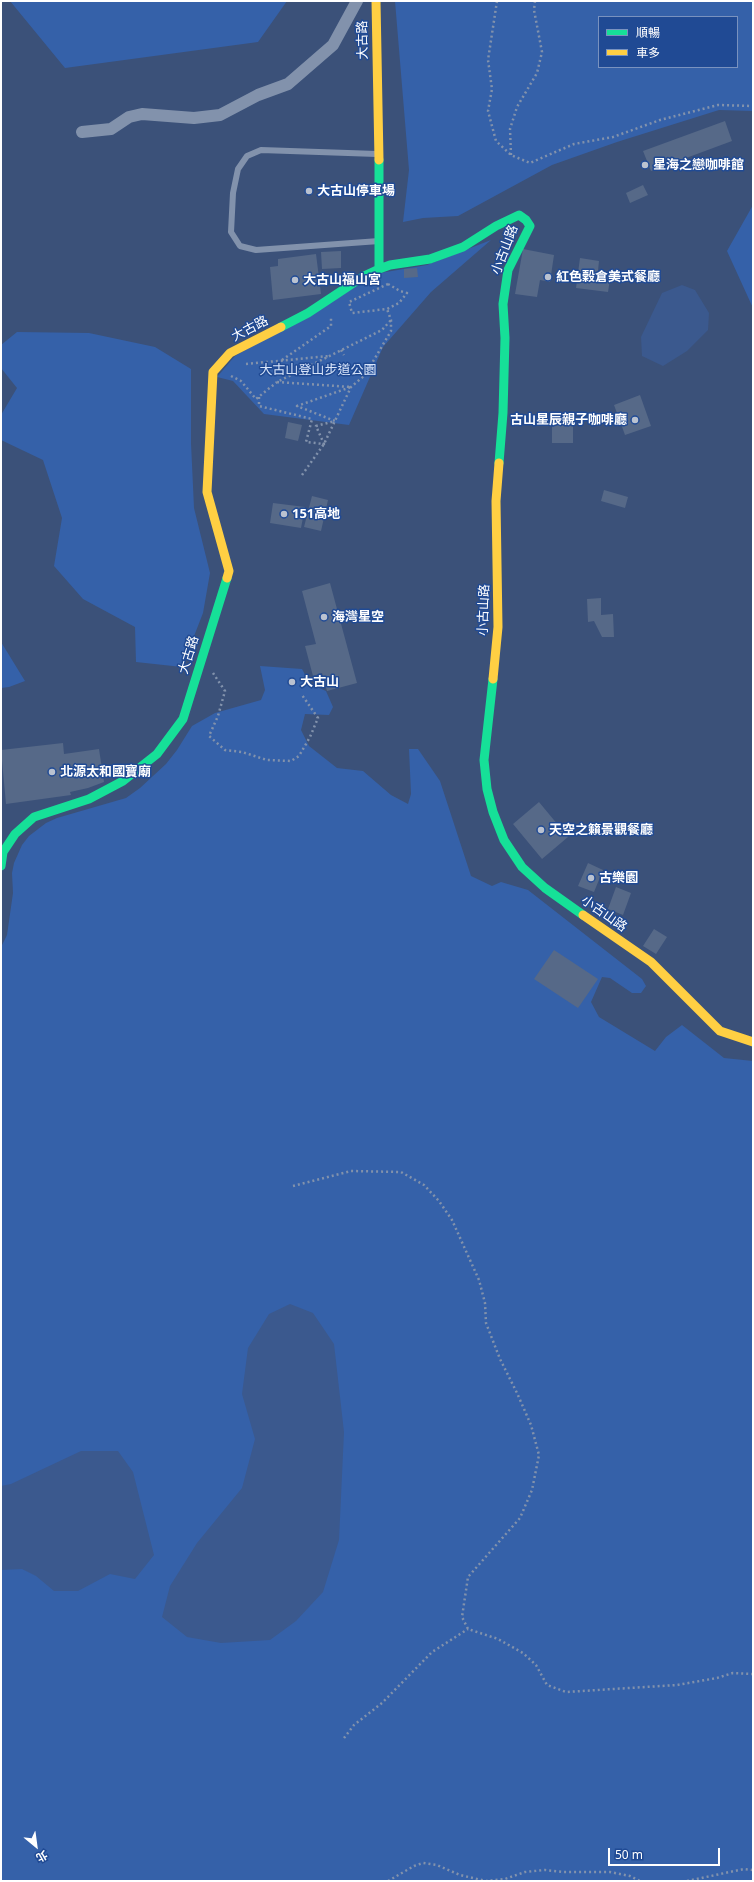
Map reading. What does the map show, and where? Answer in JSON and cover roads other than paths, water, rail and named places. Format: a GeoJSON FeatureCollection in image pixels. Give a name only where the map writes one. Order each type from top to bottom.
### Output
{"type":"FeatureCollection","features":[{"type":"Feature","properties":{"kind":"street"},"geometry":{"type":"LineString","coordinates":[[82,132],[111,129],[129,117],[142,114],[194,118],[220,115],[258,95],[288,84],[333,45],[357,1]]}},
{"type":"Feature","properties":{"kind":"street","name":"大古路"},"geometry":{"type":"LineString","coordinates":[[1,866],[3,852],[15,834],[34,816],[89,799],[123,781],[157,754],[183,719],[229,572],[207,492],[213,372],[230,354],[308,313],[364,276],[379,269],[380,241],[376,1]]}},
{"type":"Feature","properties":{"kind":"street","name":"小古山路"},"geometry":{"type":"LineString","coordinates":[[379,269],[390,265],[430,259],[463,247],[496,226],[519,215],[526,220],[530,226],[508,270],[503,304],[505,338],[503,413],[496,501],[498,627],[484,760],[487,789],[493,812],[504,840],[522,867],[545,888],[651,962],[720,1031],[753,1042]]}},
{"type":"Feature","properties":{"kind":"lane"},"geometry":{"type":"LineString","coordinates":[[378,154],[261,150],[247,156],[238,169],[233,193],[231,232],[240,246],[256,250],[380,241]]}},
{"type":"Feature","properties":{"kind":"place","name":"星海之戀咖啡館"},"geometry":{"type":"Point","coordinates":[645,165]}},
{"type":"Feature","properties":{"kind":"place","name":"大古山停車場"},"geometry":{"type":"Point","coordinates":[309,191]}},
{"type":"Feature","properties":{"kind":"place","name":"紅色榖倉美式餐廳"},"geometry":{"type":"Point","coordinates":[548,277]}},
{"type":"Feature","properties":{"kind":"place","name":"大古山福山宮"},"geometry":{"type":"Point","coordinates":[295,280]}},
{"type":"Feature","properties":{"kind":"place","name":"古山星辰親子咖啡廳"},"geometry":{"type":"Point","coordinates":[635,420]}},
{"type":"Feature","properties":{"kind":"place","name":"151高地"},"geometry":{"type":"Point","coordinates":[284,514]}},
{"type":"Feature","properties":{"kind":"place","name":"海灣星空"},"geometry":{"type":"Point","coordinates":[324,617]}},
{"type":"Feature","properties":{"kind":"place","name":"大古山"},"geometry":{"type":"Point","coordinates":[292,682]}},
{"type":"Feature","properties":{"kind":"place","name":"北源太和國寶廟"},"geometry":{"type":"Point","coordinates":[52,772]}},
{"type":"Feature","properties":{"kind":"place","name":"天空之籟景觀餐廳"},"geometry":{"type":"Point","coordinates":[541,830]}},
{"type":"Feature","properties":{"kind":"place","name":"古樂園"},"geometry":{"type":"Point","coordinates":[591,878]}},
{"type":"Feature","properties":{"kind":"park label","name":"大古山登山步道公園"},"geometry":{"type":"Point","coordinates":[318,370]}}]}
